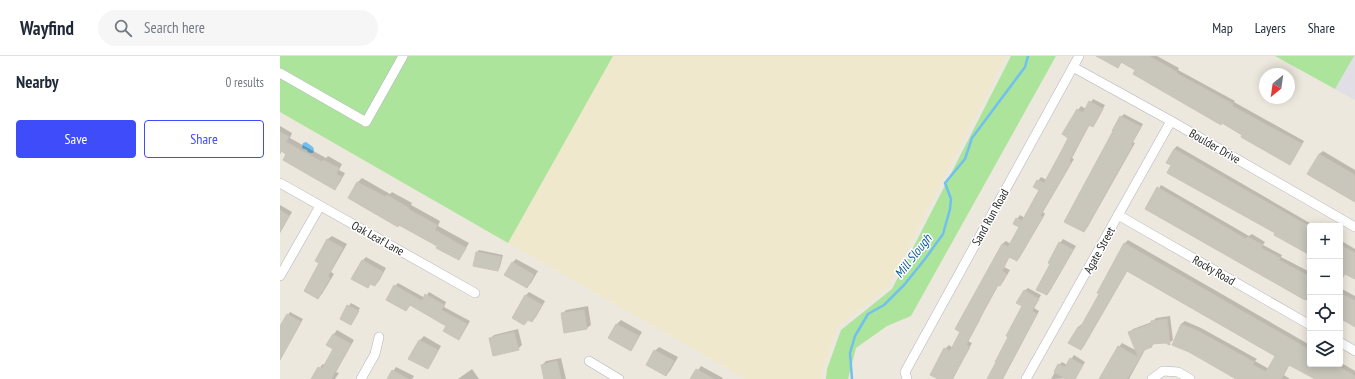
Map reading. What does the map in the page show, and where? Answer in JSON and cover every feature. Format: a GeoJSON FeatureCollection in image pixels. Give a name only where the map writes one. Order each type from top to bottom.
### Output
{"type":"FeatureCollection","features":[{"type":"Feature","properties":{"kind":"street"},"geometry":{"type":"LineString","coordinates":[[280,73],[366,122],[403,56]]}},
{"type":"Feature","properties":{"kind":"street","name":"Sand Run Road"},"geometry":{"type":"LineString","coordinates":[[907,379],[905,372],[1079,56]]}},
{"type":"Feature","properties":{"kind":"street","name":"Boulder Drive"},"geometry":{"type":"LineString","coordinates":[[1073,67],[1355,226]]}},
{"type":"Feature","properties":{"kind":"street","name":"Agate Street"},"geometry":{"type":"LineString","coordinates":[[1026,379],[1171,121]]}},
{"type":"Feature","properties":{"kind":"street","name":"Oak Leaf Lane"},"geometry":{"type":"LineString","coordinates":[[280,183],[476,293]]}},
{"type":"Feature","properties":{"kind":"street"},"geometry":{"type":"LineString","coordinates":[[280,276],[320,206]]}},
{"type":"Feature","properties":{"kind":"street","name":"Rocky Road"},"geometry":{"type":"LineString","coordinates":[[1118,215],[1307,323]]}},
{"type":"Feature","properties":{"kind":"street"},"geometry":{"type":"LineString","coordinates":[[361,379],[375,354],[379,337]]}},
{"type":"Feature","properties":{"kind":"street"},"geometry":{"type":"LineString","coordinates":[[1343,344],[1355,351]]}},
{"type":"Feature","properties":{"kind":"street"},"geometry":{"type":"LineString","coordinates":[[589,361],[619,379]]}},
{"type":"Feature","properties":{"kind":"street"},"geometry":{"type":"LineString","coordinates":[[1152,379],[1163,371],[1178,372],[1190,379]]}},
{"type":"Feature","properties":{"kind":"shaded area"},"geometry":{"type":"Polygon","coordinates":[[[613,56],[1006,56],[888,287],[837,327],[823,368],[822,379],[746,379],[508,243],[613,56]]]}},
{"type":"Feature","properties":{"kind":"shaded area"},"geometry":{"type":"Polygon","coordinates":[[[1355,56],[1355,100],[1335,89],[1355,56]]]}},
{"type":"Feature","properties":{"kind":"green space"},"geometry":{"type":"Polygon","coordinates":[[[280,56],[613,56],[508,243],[280,112],[280,56]]]}},
{"type":"Feature","properties":{"kind":"green space"},"geometry":{"type":"Polygon","coordinates":[[[1011,56],[1056,56],[911,316],[887,326],[856,348],[848,379],[826,379],[827,369],[841,330],[892,289],[1011,56]]]}},
{"type":"Feature","properties":{"kind":"green space"},"geometry":{"type":"Polygon","coordinates":[[[1275,56],[1354,56],[1335,89],[1275,56]]]}},
{"type":"Feature","properties":{"kind":"water"},"geometry":{"type":"Polygon","coordinates":[[[306,142],[313,147],[313,153],[302,148],[303,143],[306,142]]]}},
{"type":"Feature","properties":{"kind":"building"},"geometry":{"type":"Polygon","coordinates":[[[1096,56],[1149,56],[1177,72],[1176,73],[1233,104],[1232,106],[1302,144],[1290,165],[1241,137],[1242,135],[1222,123],[1221,125],[1133,74],[1135,70],[1121,62],[1118,68],[1096,56]]]}},
{"type":"Feature","properties":{"kind":"building"},"geometry":{"type":"Polygon","coordinates":[[[1089,101],[1103,109],[1093,127],[1089,125],[1069,161],[1071,163],[1040,216],[1043,217],[1017,261],[1009,257],[1002,271],[1007,274],[1000,286],[998,285],[979,319],[966,345],[970,347],[952,379],[938,379],[930,375],[944,348],[950,351],[960,332],[955,329],[1002,244],[1008,247],[1019,227],[1013,224],[1016,218],[1022,221],[1039,190],[1033,187],[1037,180],[1044,183],[1068,138],[1062,134],[1077,109],[1083,113],[1089,101]]]}},
{"type":"Feature","properties":{"kind":"building"},"geometry":{"type":"Polygon","coordinates":[[[1120,116],[1141,127],[1084,232],[1064,222],[1120,116]]]}},
{"type":"Feature","properties":{"kind":"building"},"geometry":{"type":"Polygon","coordinates":[[[280,132],[289,137],[286,142],[322,162],[323,160],[339,168],[336,174],[342,177],[335,190],[283,160],[286,154],[281,151],[280,154],[280,132]]]}},
{"type":"Feature","properties":{"kind":"building"},"geometry":{"type":"Polygon","coordinates":[[[1174,149],[1307,225],[1307,253],[1274,235],[1275,233],[1167,173],[1171,165],[1166,163],[1174,149]]]}},
{"type":"Feature","properties":{"kind":"building"},"geometry":{"type":"Polygon","coordinates":[[[1319,154],[1355,175],[1355,202],[1307,174],[1319,154]]]}},
{"type":"Feature","properties":{"kind":"building"},"geometry":{"type":"Polygon","coordinates":[[[357,182],[386,197],[387,195],[409,208],[408,209],[437,225],[435,230],[466,248],[459,260],[436,248],[437,246],[399,225],[398,227],[348,198],[357,182]]]}},
{"type":"Feature","properties":{"kind":"building"},"geometry":{"type":"Polygon","coordinates":[[[1157,187],[1246,239],[1248,237],[1263,245],[1261,248],[1307,275],[1307,296],[1305,300],[1145,209],[1157,187]]]}},
{"type":"Feature","properties":{"kind":"building"},"geometry":{"type":"Polygon","coordinates":[[[280,210],[289,216],[280,232],[280,210]]]}},
{"type":"Feature","properties":{"kind":"building"},"geometry":{"type":"Polygon","coordinates":[[[327,239],[343,248],[328,276],[330,278],[318,299],[304,291],[319,263],[315,261],[327,239]]]}},
{"type":"Feature","properties":{"kind":"building"},"geometry":{"type":"Polygon","coordinates":[[[1059,242],[1073,250],[1047,295],[1036,290],[1050,264],[1048,263],[1059,242]]]}},
{"type":"Feature","properties":{"kind":"building"},"geometry":{"type":"Polygon","coordinates":[[[1124,243],[1307,348],[1307,367],[1339,367],[1355,376],[1355,379],[1315,379],[1289,365],[1281,379],[1236,379],[1189,352],[1172,345],[1181,324],[1198,331],[1254,362],[1253,365],[1266,372],[1275,356],[1127,271],[1081,350],[1068,343],[1078,327],[1080,328],[1099,294],[1097,293],[1124,243]]]}},
{"type":"Feature","properties":{"kind":"building"},"geometry":{"type":"Polygon","coordinates":[[[1343,247],[1355,253],[1355,279],[1345,274],[1343,277],[1343,247]]]}},
{"type":"Feature","properties":{"kind":"building"},"geometry":{"type":"Polygon","coordinates":[[[476,252],[501,257],[498,271],[473,266],[476,252]]]}},
{"type":"Feature","properties":{"kind":"building"},"geometry":{"type":"Polygon","coordinates":[[[362,260],[383,272],[375,286],[370,284],[368,288],[351,279],[362,260]]]}},
{"type":"Feature","properties":{"kind":"building"},"geometry":{"type":"Polygon","coordinates":[[[512,262],[534,275],[527,288],[504,275],[512,262]]]}},
{"type":"Feature","properties":{"kind":"building"},"geometry":{"type":"Polygon","coordinates":[[[394,285],[422,301],[425,294],[444,305],[441,310],[467,324],[459,340],[443,331],[446,326],[410,305],[406,311],[386,300],[394,285]]]}},
{"type":"Feature","properties":{"kind":"building"},"geometry":{"type":"Polygon","coordinates":[[[1024,290],[1039,299],[1032,311],[1037,314],[1002,379],[987,379],[1008,337],[1006,336],[1022,306],[1016,303],[1024,290]]]}},
{"type":"Feature","properties":{"kind":"building"},"geometry":{"type":"Polygon","coordinates":[[[525,295],[542,305],[532,322],[528,320],[524,325],[512,318],[525,295]]]}},
{"type":"Feature","properties":{"kind":"building"},"geometry":{"type":"Polygon","coordinates":[[[1343,295],[1355,301],[1355,327],[1343,320],[1343,295]]]}},
{"type":"Feature","properties":{"kind":"building"},"geometry":{"type":"Polygon","coordinates":[[[347,305],[359,311],[351,325],[340,319],[347,305]]]}},
{"type":"Feature","properties":{"kind":"building"},"geometry":{"type":"Polygon","coordinates":[[[584,310],[587,329],[564,333],[561,313],[584,310]]]}},
{"type":"Feature","properties":{"kind":"building"},"geometry":{"type":"Polygon","coordinates":[[[287,314],[301,322],[280,360],[280,326],[287,314]]]}},
{"type":"Feature","properties":{"kind":"building"},"geometry":{"type":"Polygon","coordinates":[[[1167,319],[1170,345],[1165,343],[1151,344],[1152,347],[1144,350],[1127,379],[1099,379],[1118,346],[1138,357],[1128,332],[1151,324],[1151,321],[1167,319]]]}},
{"type":"Feature","properties":{"kind":"building"},"geometry":{"type":"Polygon","coordinates":[[[616,324],[639,336],[631,351],[608,338],[616,324]]]}},
{"type":"Feature","properties":{"kind":"building"},"geometry":{"type":"Polygon","coordinates":[[[514,332],[519,350],[493,356],[489,338],[514,332]]]}},
{"type":"Feature","properties":{"kind":"building"},"geometry":{"type":"Polygon","coordinates":[[[333,334],[351,344],[331,379],[311,379],[318,367],[322,369],[333,349],[326,345],[333,334]]]}},
{"type":"Feature","properties":{"kind":"building"},"geometry":{"type":"Polygon","coordinates":[[[419,340],[438,350],[428,369],[408,359],[419,340]]]}},
{"type":"Feature","properties":{"kind":"building"},"geometry":{"type":"Polygon","coordinates":[[[654,350],[674,361],[666,376],[646,365],[654,350]]]}},
{"type":"Feature","properties":{"kind":"building"},"geometry":{"type":"Polygon","coordinates":[[[1070,358],[1083,365],[1075,379],[1066,379],[1054,372],[1058,364],[1065,367],[1070,358]]]}},
{"type":"Feature","properties":{"kind":"building"},"geometry":{"type":"Polygon","coordinates":[[[557,361],[561,379],[544,379],[541,365],[557,361]]]}},
{"type":"Feature","properties":{"kind":"building"},"geometry":{"type":"Polygon","coordinates":[[[696,369],[714,379],[690,379],[696,369]]]}},
{"type":"Feature","properties":{"kind":"building"},"geometry":{"type":"Polygon","coordinates":[[[392,370],[408,379],[387,379],[392,370]]]}},
{"type":"Feature","properties":{"kind":"waterway","name":"Mill Slough"},"geometry":{"type":"LineString","coordinates":[[852,379],[850,353],[855,336],[868,314],[884,305],[904,285],[943,234],[950,209],[951,199],[945,183],[965,159],[972,138],[1025,67],[1028,56]]}}]}
